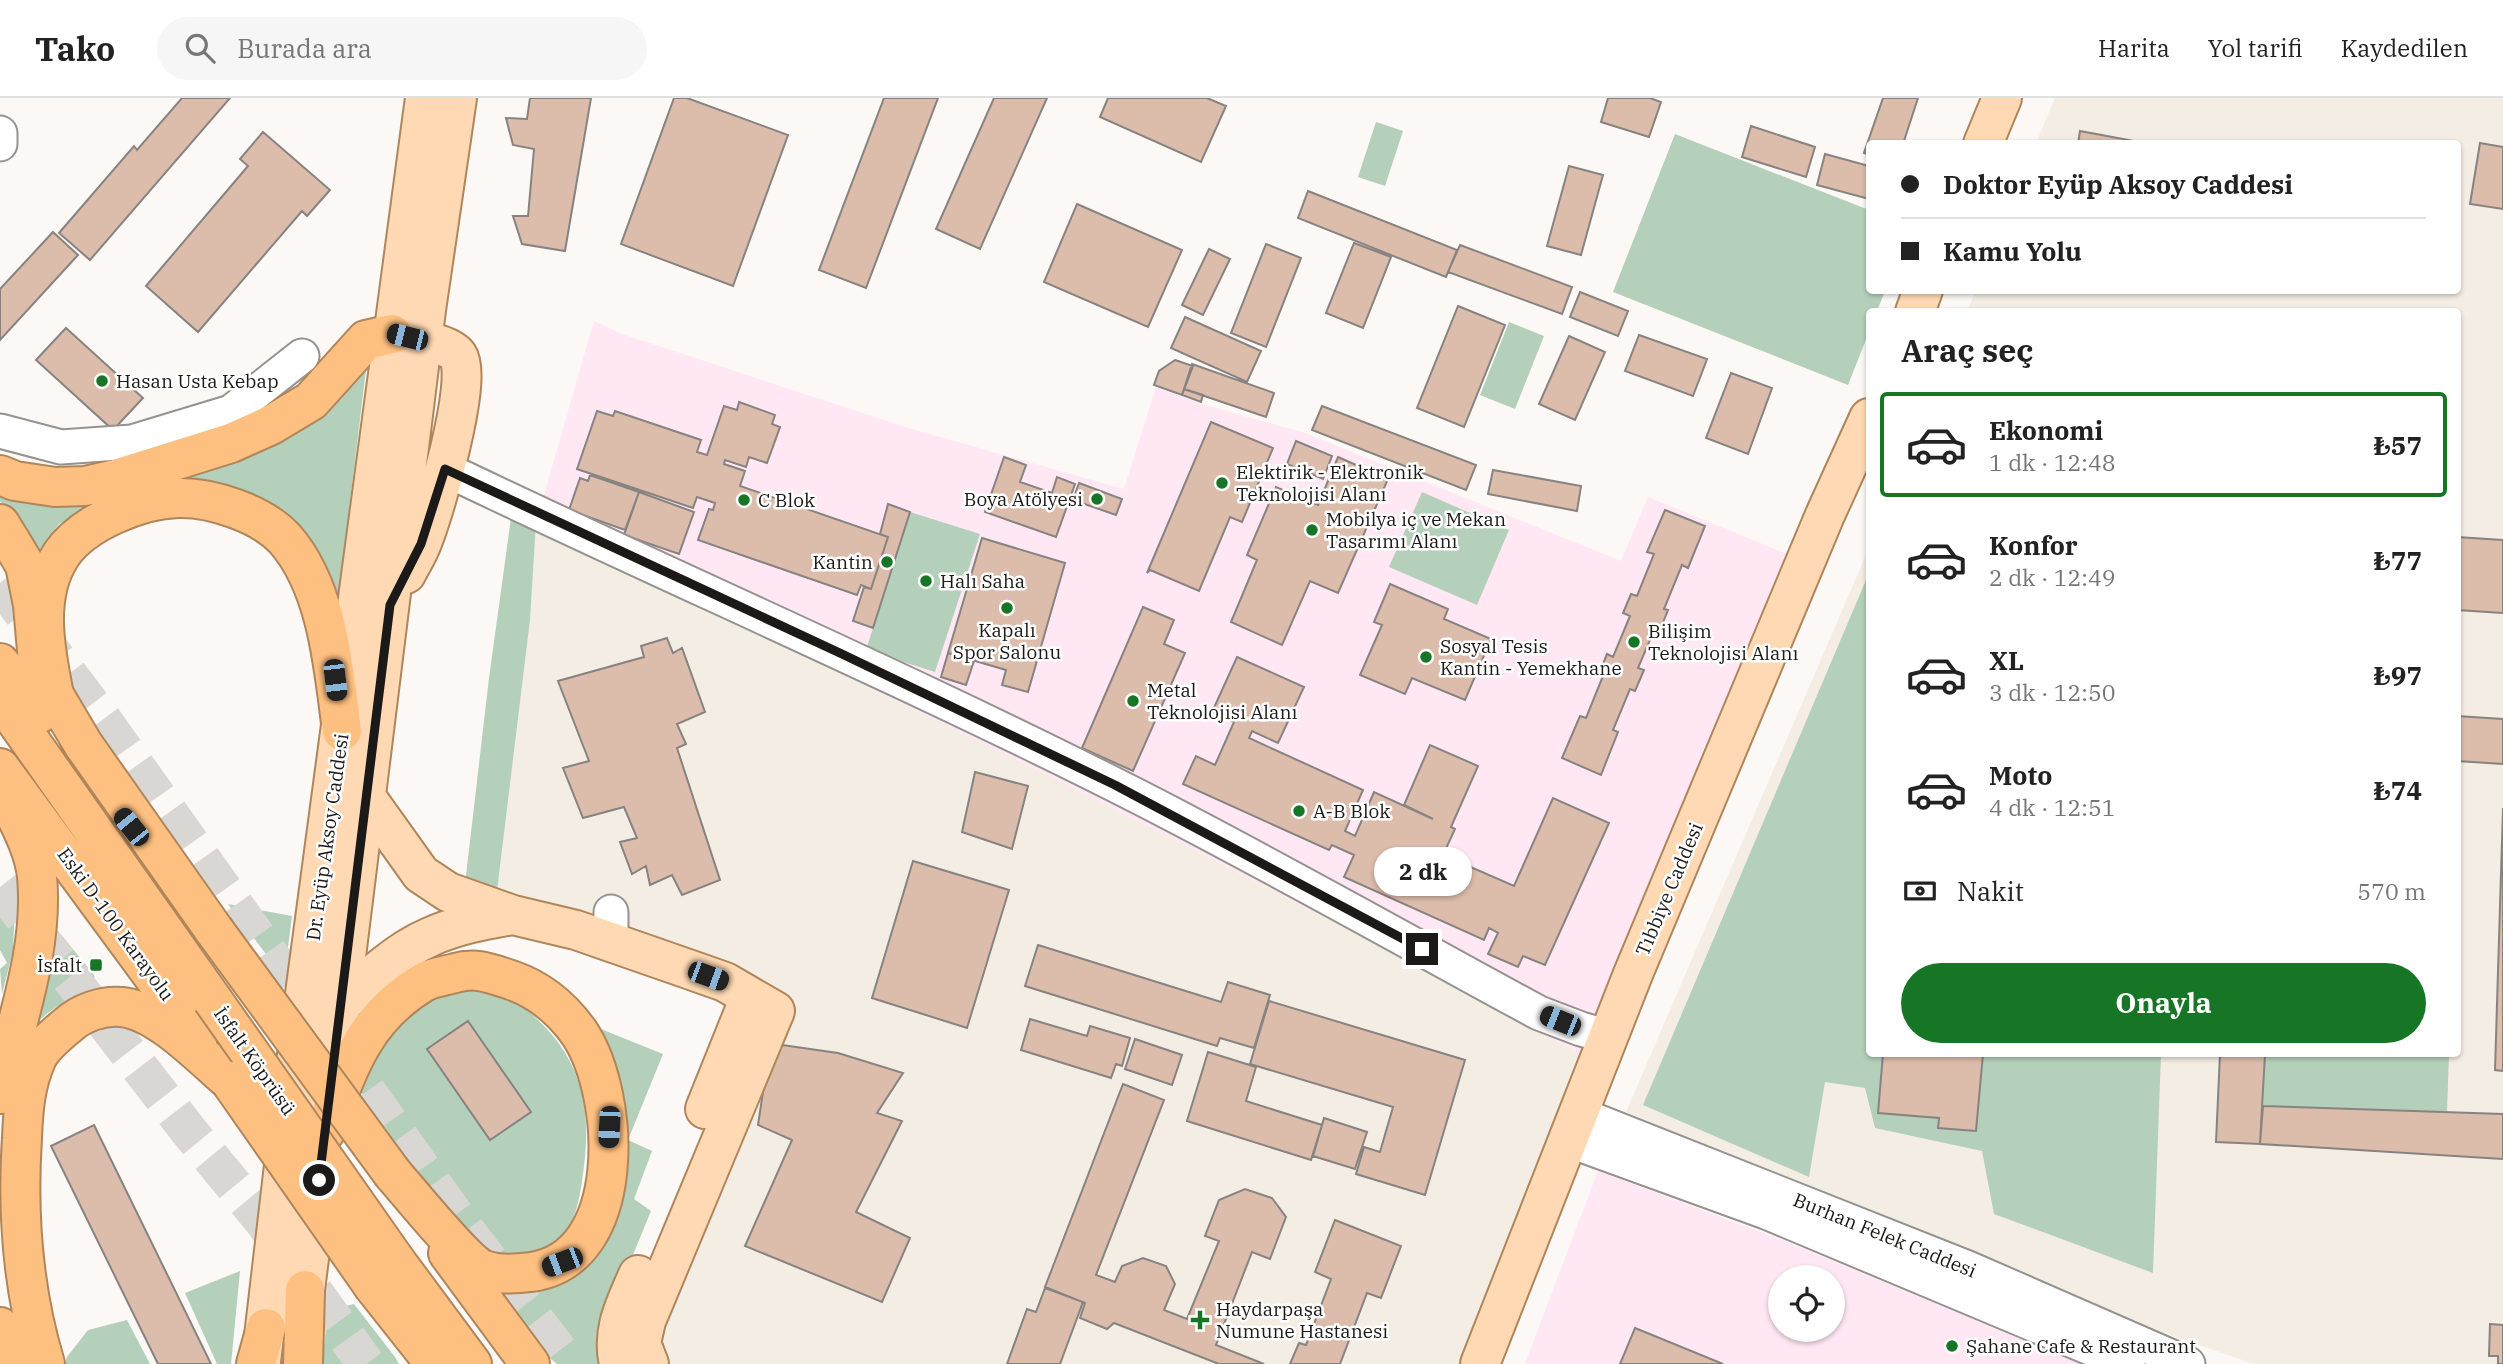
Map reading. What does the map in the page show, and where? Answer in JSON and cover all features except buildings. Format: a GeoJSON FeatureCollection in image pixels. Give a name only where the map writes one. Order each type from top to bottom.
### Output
{"type":"FeatureCollection","features":[{"type":"Feature","properties":{"kind":"highway"},"geometry":{"type":"LineString","coordinates":[[0,475],[15,481],[55,487],[85,486],[231,443],[271,425],[311,401],[366,340],[407,337]]}},
{"type":"Feature","properties":{"kind":"highway"},"geometry":{"type":"LineString","coordinates":[[54,695],[46,656],[43,620],[48,587],[62,554],[87,529],[117,513],[144,504],[177,498],[211,500],[254,517],[284,538],[309,573],[332,654],[342,731]]}},
{"type":"Feature","properties":{"kind":"highway"},"geometry":{"type":"LineString","coordinates":[[0,524],[25,565],[33,605],[38,662],[83,744],[214,930],[530,1364]]}},
{"type":"Feature","properties":{"kind":"highway"},"geometry":{"type":"LineString","coordinates":[[0,663],[214,930]]}},
{"type":"Feature","properties":{"kind":"highway","name":"Eski D-100 Karayolu"},"geometry":{"type":"LineString","coordinates":[[0,698],[212,999]]}},
{"type":"Feature","properties":{"kind":"highway","name":"Eski D-100 Karayolu"},"geometry":{"type":"LineString","coordinates":[[0,768],[230,1081]]}},
{"type":"Feature","properties":{"kind":"highway"},"geometry":{"type":"LineString","coordinates":[[0,785],[27,838],[37,876],[31,968],[0,1094]]}},
{"type":"Feature","properties":{"kind":"highway"},"geometry":{"type":"LineString","coordinates":[[325,1132],[346,1076],[368,1033],[386,1010],[426,981],[470,969],[520,984],[546,996],[580,1035],[601,1087],[609,1127],[606,1182],[598,1214],[581,1244],[562,1262],[540,1271],[513,1275],[482,1269],[393,1174]]}},
{"type":"Feature","properties":{"kind":"highway","name":"İsfalt Köprüsü"},"geometry":{"type":"LineString","coordinates":[[212,999],[384,1273]]}},
{"type":"Feature","properties":{"kind":"highway"},"geometry":{"type":"LineString","coordinates":[[45,1364],[33,1323],[23,1253],[19,1177],[24,1098],[36,1058],[57,1034],[76,1018],[103,1008],[123,1007],[154,1018],[230,1081]]}},
{"type":"Feature","properties":{"kind":"highway","name":"İsfalt Köprüsü"},"geometry":{"type":"LineString","coordinates":[[230,1081],[384,1273]]}},
{"type":"Feature","properties":{"kind":"highway"},"geometry":{"type":"LineString","coordinates":[[384,1273],[419,1364]]}},
{"type":"Feature","properties":{"kind":"highway"},"geometry":{"type":"LineString","coordinates":[[384,1273],[435,1364]]}},
{"type":"Feature","properties":{"kind":"highway"},"geometry":{"type":"LineString","coordinates":[[384,1273],[472,1364]]}},
{"type":"Feature","properties":{"kind":"highway"},"geometry":{"type":"LineString","coordinates":[[303,1364],[305,1290]]}},
{"type":"Feature","properties":{"kind":"highway"},"geometry":{"type":"LineString","coordinates":[[0,1327],[13,1364]]}},
{"type":"Feature","properties":{"kind":"main road","name":"Dr. Eyüp Aksoy Caddesi"},"geometry":{"type":"LineString","coordinates":[[261,1352],[298,1046],[342,731],[407,337],[425,98]]}},
{"type":"Feature","properties":{"kind":"main road"},"geometry":{"type":"LineString","coordinates":[[296,1364],[390,605],[407,337],[457,98]]}},
{"type":"Feature","properties":{"kind":"main road"},"geometry":{"type":"LineString","coordinates":[[1985,140],[2002,98]]}},
{"type":"Feature","properties":{"kind":"main road"},"geometry":{"type":"LineString","coordinates":[[390,605],[421,544],[445,469],[463,368],[458,355],[448,348],[407,337]]}},
{"type":"Feature","properties":{"kind":"main road","name":"Tıbbiye Caddesi"},"geometry":{"type":"LineString","coordinates":[[1480,1364],[1604,1049],[1798,578],[1866,425]]}},
{"type":"Feature","properties":{"kind":"main road"},"geometry":{"type":"LineString","coordinates":[[366,797],[421,874],[448,892],[513,915],[576,930],[611,927],[725,982],[762,1004]]}},
{"type":"Feature","properties":{"kind":"main road"},"geometry":{"type":"LineString","coordinates":[[340,1006],[376,972],[429,937],[471,923],[513,915]]}},
{"type":"Feature","properties":{"kind":"main road"},"geometry":{"type":"LineString","coordinates":[[619,1364],[616,1351],[618,1324],[762,1004]]}},
{"type":"Feature","properties":{"kind":"main road"},"geometry":{"type":"LineString","coordinates":[[649,1364],[641,1343],[646,1321],[682,1230],[762,1004]]}},
{"type":"Feature","properties":{"kind":"street"},"geometry":{"type":"LineString","coordinates":[[0,133],[0,144]]}},
{"type":"Feature","properties":{"kind":"street"},"geometry":{"type":"LineString","coordinates":[[0,431],[61,447],[132,442],[231,412],[302,356]]}},
{"type":"Feature","properties":{"kind":"street"},"geometry":{"type":"LineString","coordinates":[[445,469],[855,660],[1139,797],[1604,1049]]}},
{"type":"Feature","properties":{"kind":"street","name":"Burhan Felek Caddesi"},"geometry":{"type":"LineString","coordinates":[[1573,1127],[1766,1212],[2128,1364]]}},
{"type":"Feature","properties":{"kind":"street","name":"Burhan Felek Caddesi"},"geometry":{"type":"LineString","coordinates":[[1573,1127],[1968,1268],[2188,1364]]}},
{"type":"Feature","properties":{"kind":"shaded area"},"geometry":{"type":"Polygon","coordinates":[[[2055,98],[2503,98],[2503,1364],[2254,1364],[2161,1332],[1999,1269],[1626,1112],[1866,555],[1866,1057],[2461,1057],[2461,308],[1968,308],[1974,294],[2461,294],[2461,140],[2037,140],[2055,98]]]}},
{"type":"Feature","properties":{"kind":"shaded area"},"geometry":{"type":"Polygon","coordinates":[[[594,321],[622,334],[908,428],[1124,489],[1156,387],[1201,404],[1305,433],[1621,561],[1648,497],[1794,557],[1588,1059],[1459,986],[1034,768],[536,523],[594,321]]]}},
{"type":"Feature","properties":{"kind":"shaded area"},"geometry":{"type":"Polygon","coordinates":[[[536,523],[1034,768],[1459,986],[1588,1059],[1463,1364],[665,1364],[657,1355],[781,992],[497,891],[530,620],[536,523]]]}},
{"type":"Feature","properties":{"kind":"shaded area"},"geometry":{"type":"Polygon","coordinates":[[[1598,1171],[1842,1265],[1768,1265],[1768,1342],[1845,1342],[1845,1266],[2081,1364],[1525,1364],[1598,1171]]]}},
{"type":"Feature","properties":{"kind":"green space"},"geometry":{"type":"Polygon","coordinates":[[[1376,122],[1403,131],[1385,186],[1358,177],[1376,122]]]}},
{"type":"Feature","properties":{"kind":"green space"},"geometry":{"type":"Polygon","coordinates":[[[1675,134],[1866,209],[1866,294],[1884,294],[1878,308],[1866,308],[1866,340],[1848,385],[1613,292],[1675,134]]]}},
{"type":"Feature","properties":{"kind":"green space"},"geometry":{"type":"Polygon","coordinates":[[[1509,322],[1544,336],[1515,409],[1480,395],[1509,322]]]}},
{"type":"Feature","properties":{"kind":"green space"},"geometry":{"type":"Polygon","coordinates":[[[366,370],[336,616],[273,520],[81,512],[59,524],[37,553],[28,535],[0,501],[0,489],[238,457],[280,442],[318,418],[358,372],[366,370]]]}},
{"type":"Feature","properties":{"kind":"green space"},"geometry":{"type":"Polygon","coordinates":[[[1422,492],[1509,530],[1477,605],[1389,567],[1422,492]]]}},
{"type":"Feature","properties":{"kind":"green space","name":"Halı Saha"},"geometry":{"type":"Polygon","coordinates":[[[910,512],[980,534],[935,672],[866,650],[910,512]]]}},
{"type":"Feature","properties":{"kind":"green space"},"geometry":{"type":"Polygon","coordinates":[[[511,518],[536,523],[530,620],[497,891],[465,884],[511,518]]]}},
{"type":"Feature","properties":{"kind":"green space"},"geometry":{"type":"Polygon","coordinates":[[[1866,580],[1866,1057],[2161,1057],[2153,1273],[1994,1214],[1982,1151],[1875,1128],[1865,1088],[1825,1082],[1809,1177],[1643,1105],[1866,580]]]}},
{"type":"Feature","properties":{"kind":"green space"},"geometry":{"type":"Polygon","coordinates":[[[15,904],[13,951],[2,994],[0,969],[7,963],[0,950],[0,913],[15,904]]]}},
{"type":"Feature","properties":{"kind":"green space"},"geometry":{"type":"Polygon","coordinates":[[[228,904],[292,916],[284,978],[228,904]]]}},
{"type":"Feature","properties":{"kind":"green space"},"geometry":{"type":"Polygon","coordinates":[[[54,926],[94,975],[96,989],[64,1002],[19,1038],[54,926]]]}},
{"type":"Feature","properties":{"kind":"green space"},"geometry":{"type":"Polygon","coordinates":[[[465,986],[507,997],[527,1010],[555,1038],[566,1054],[580,1088],[586,1145],[578,1203],[572,1222],[562,1237],[545,1250],[535,1253],[514,1256],[482,1255],[435,1201],[359,1089],[362,1070],[405,1009],[465,986]]]}},
{"type":"Feature","properties":{"kind":"green space"},"geometry":{"type":"Polygon","coordinates":[[[591,1025],[663,1054],[628,1140],[652,1151],[634,1199],[651,1211],[616,1296],[600,1364],[557,1364],[514,1329],[476,1280],[592,1249],[591,1025]]]}},
{"type":"Feature","properties":{"kind":"green space"},"geometry":{"type":"Polygon","coordinates":[[[2265,1057],[2449,1057],[2447,1112],[2263,1106],[2265,1057]]]}},
{"type":"Feature","properties":{"kind":"green space"},"geometry":{"type":"Polygon","coordinates":[[[240,1271],[231,1364],[217,1364],[185,1293],[240,1271]]]}},
{"type":"Feature","properties":{"kind":"green space"},"geometry":{"type":"Polygon","coordinates":[[[354,1304],[399,1364],[322,1364],[328,1310],[354,1304]]]}},
{"type":"Feature","properties":{"kind":"green space"},"geometry":{"type":"Polygon","coordinates":[[[127,1320],[150,1364],[65,1364],[67,1357],[88,1330],[127,1320]]]}},
{"type":"Feature","properties":{"kind":"tunnel"},"geometry":{"type":"LineString","coordinates":[[0,583],[103,720],[464,1228],[569,1364]]}},
{"type":"Feature","properties":{"kind":"tunnel"},"geometry":{"type":"LineString","coordinates":[[0,887],[188,1130],[263,1221],[366,1364]]}},
{"type":"Feature","properties":{"kind":"place","name":"Hasan Usta Kebap"},"geometry":{"type":"Point","coordinates":[102,381]}},
{"type":"Feature","properties":{"kind":"place","name":"Elektirik - Elektronik Teknolojisi Alanı"},"geometry":{"type":"Point","coordinates":[1222,483]}},
{"type":"Feature","properties":{"kind":"place","name":"Boya Atölyesi"},"geometry":{"type":"Point","coordinates":[1097,499]}},
{"type":"Feature","properties":{"kind":"place","name":"C Blok"},"geometry":{"type":"Point","coordinates":[744,500]}},
{"type":"Feature","properties":{"kind":"place","name":"Mobilya iç ve Mekan Tasarımı Alanı"},"geometry":{"type":"Point","coordinates":[1312,530]}},
{"type":"Feature","properties":{"kind":"place","name":"Kantin"},"geometry":{"type":"Point","coordinates":[887,562]}},
{"type":"Feature","properties":{"kind":"place","name":"Halı Saha"},"geometry":{"type":"Point","coordinates":[926,581]}},
{"type":"Feature","properties":{"kind":"place","name":"Kapalı Spor Salonu"},"geometry":{"type":"Point","coordinates":[1007,608]}},
{"type":"Feature","properties":{"kind":"place","name":"Bilişim Teknolojisi Alanı"},"geometry":{"type":"Point","coordinates":[1634,642]}},
{"type":"Feature","properties":{"kind":"place","name":"Sosyal Tesis Kantin - Yemekhane"},"geometry":{"type":"Point","coordinates":[1426,657]}},
{"type":"Feature","properties":{"kind":"place","name":"Metal Teknolojisi Alanı"},"geometry":{"type":"Point","coordinates":[1133,701]}},
{"type":"Feature","properties":{"kind":"place","name":"A-B Blok"},"geometry":{"type":"Point","coordinates":[1299,811]}},
{"type":"Feature","properties":{"kind":"place","name":"İsfalt"},"geometry":{"type":"Point","coordinates":[96,965]}},
{"type":"Feature","properties":{"kind":"place","name":"Haydarpaşa Numune Hastanesi"},"geometry":{"type":"Point","coordinates":[1200,1320]}},
{"type":"Feature","properties":{"kind":"place","name":"Şahane Cafe & Restaurant"},"geometry":{"type":"Point","coordinates":[1952,1346]}},
{"type":"Feature","properties":{"kind":"route"},"geometry":{"type":"LineString","coordinates":[[319,1180],[390,605],[421,544],[445,469],[1115,785],[1422,949]]}}]}
